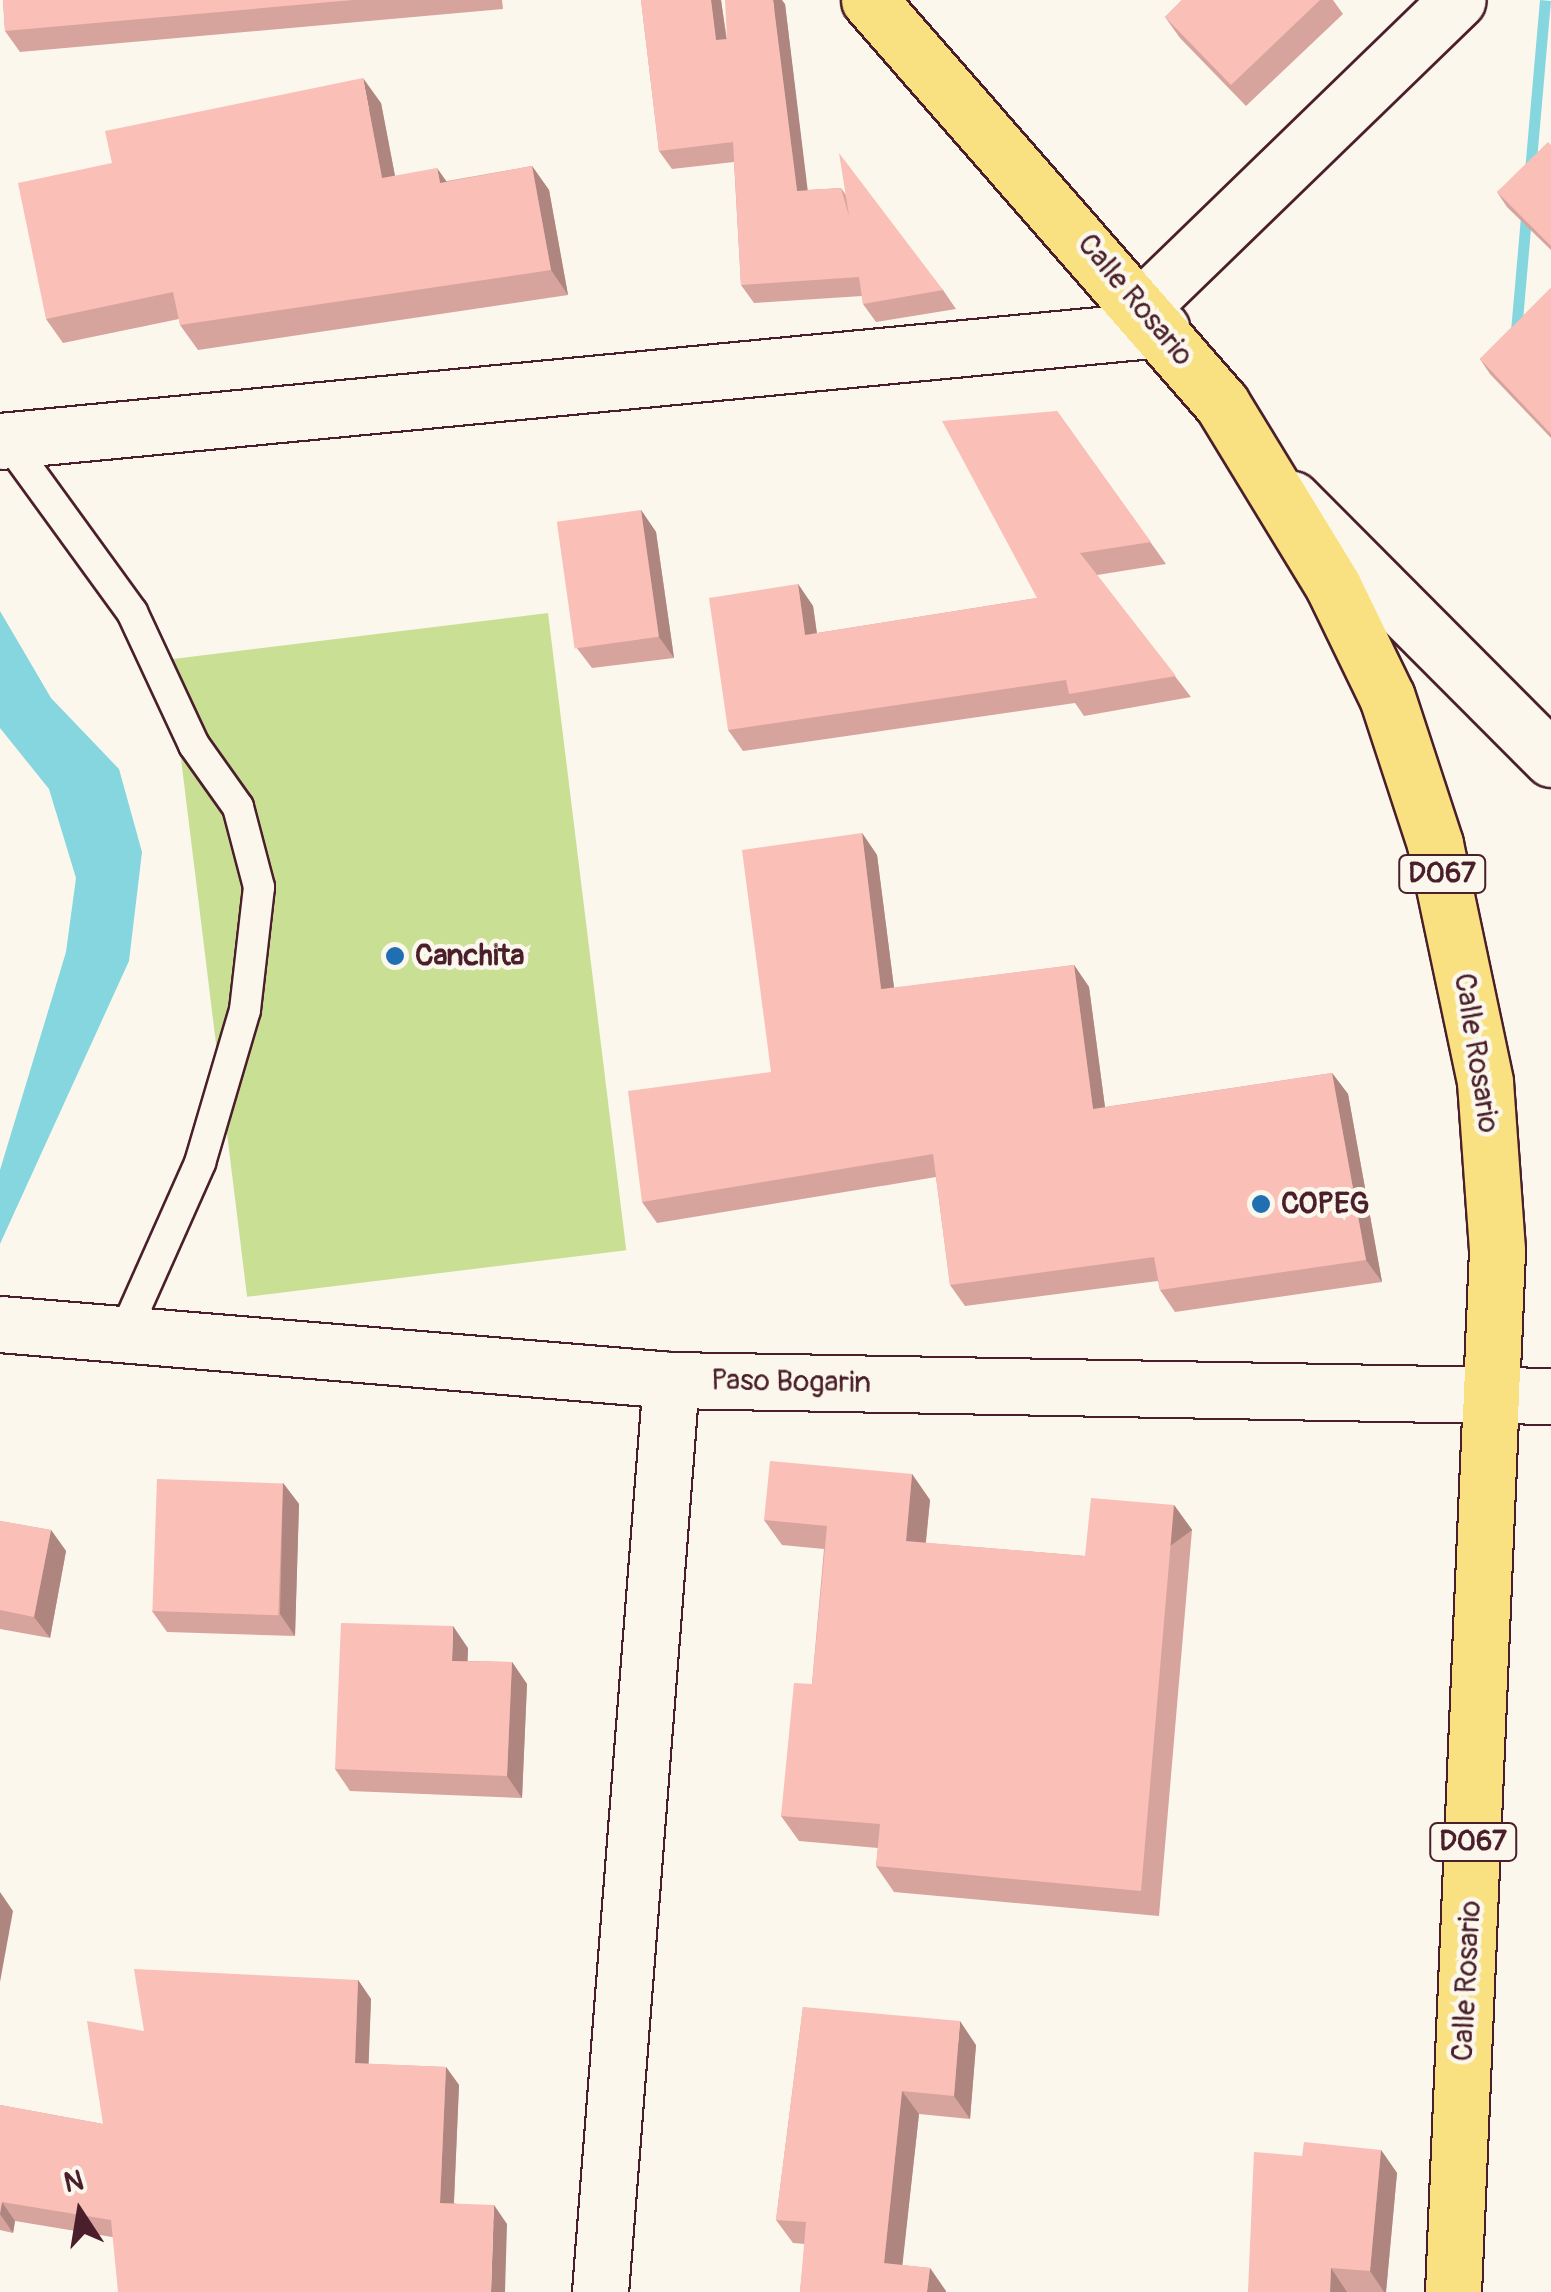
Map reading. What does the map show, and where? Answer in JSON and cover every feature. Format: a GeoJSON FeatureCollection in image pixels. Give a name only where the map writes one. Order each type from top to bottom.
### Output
{"type":"FeatureCollection","features":[{"type":"Feature","properties":{"kind":"main road","name":"Calle Rosario"},"geometry":{"type":"LineString","coordinates":[[869,0],[1152,317],[1271,478],[1386,696],[1436,844],[1485,1082],[1498,1251],[1453,2292]]}},
{"type":"Feature","properties":{"kind":"street"},"geometry":{"type":"LineString","coordinates":[[4,440],[1152,317],[1458,0]]}},
{"type":"Feature","properties":{"kind":"street"},"geometry":{"type":"LineString","coordinates":[[1271,478],[1551,759]]}},
{"type":"Feature","properties":{"kind":"street","name":"Paso Bogarin"},"geometry":{"type":"LineString","coordinates":[[17,1326],[671,1380],[1551,1396]]}},
{"type":"Feature","properties":{"kind":"street"},"geometry":{"type":"LineString","coordinates":[[600,2292],[671,1380]]}},
{"type":"Feature","properties":{"kind":"lane"},"geometry":{"type":"LineString","coordinates":[[4,440],[132,612],[194,745],[238,808],[260,888],[245,1010],[200,1163],[123,1336]]}},
{"type":"Feature","properties":{"kind":"green space","name":"Canchita"},"geometry":{"type":"Polygon","coordinates":[[[548,613],[626,1250],[247,1297],[169,660],[548,613]]]}},
{"type":"Feature","properties":{"kind":"water"},"geometry":{"type":"Polygon","coordinates":[[[1540,0],[1551,1],[1517,389],[1506,389],[1540,0]]]}},
{"type":"Feature","properties":{"kind":"water"},"geometry":{"type":"Polygon","coordinates":[[[0,611],[51,698],[119,769],[142,852],[129,961],[0,1244],[0,1170],[66,952],[76,878],[49,789],[0,728],[0,611]]]}},
{"type":"Feature","properties":{"kind":"building"},"geometry":{"type":"Polygon","coordinates":[[[3,0],[353,0],[5,31],[3,0]]]}},
{"type":"Feature","properties":{"kind":"building"},"geometry":{"type":"Polygon","coordinates":[[[641,0],[711,0],[716,40],[727,39],[725,0],[773,0],[797,191],[841,188],[849,216],[839,153],[943,290],[863,304],[859,277],[741,285],[733,142],[659,151],[641,0]]]}},
{"type":"Feature","properties":{"kind":"building"},"geometry":{"type":"Polygon","coordinates":[[[1182,0],[1320,0],[1231,85],[1165,17],[1182,0]]]}},
{"type":"Feature","properties":{"kind":"building"},"geometry":{"type":"Polygon","coordinates":[[[363,78],[382,178],[437,168],[440,183],[532,166],[551,270],[180,325],[173,292],[46,319],[18,183],[112,163],[105,131],[363,78]]]}},
{"type":"Feature","properties":{"kind":"building"},"geometry":{"type":"Polygon","coordinates":[[[1548,142],[1551,145],[1551,246],[1497,192],[1548,142]]]}},
{"type":"Feature","properties":{"kind":"building"},"geometry":{"type":"Polygon","coordinates":[[[1551,288],[1551,434],[1480,359],[1551,288]]]}},
{"type":"Feature","properties":{"kind":"building"},"geometry":{"type":"Polygon","coordinates":[[[1057,411],[1151,542],[1080,553],[1176,676],[1069,694],[1066,680],[728,730],[709,598],[798,584],[805,635],[1037,598],[942,421],[1057,411]]]}},
{"type":"Feature","properties":{"kind":"building"},"geometry":{"type":"Polygon","coordinates":[[[641,510],[659,637],[575,649],[557,522],[641,510]]]}},
{"type":"Feature","properties":{"kind":"building"},"geometry":{"type":"Polygon","coordinates":[[[862,833],[881,989],[1074,965],[1093,1109],[1332,1073],[1366,1260],[1160,1290],[1154,1257],[950,1285],[933,1154],[642,1202],[628,1091],[771,1072],[742,850],[862,833]]]}},
{"type":"Feature","properties":{"kind":"building"},"geometry":{"type":"Polygon","coordinates":[[[770,1461],[912,1474],[906,1541],[1085,1556],[1091,1498],[1174,1505],[1141,1891],[876,1866],[880,1824],[781,1816],[794,1683],[812,1684],[827,1526],[764,1520],[770,1461]]]}},
{"type":"Feature","properties":{"kind":"building"},"geometry":{"type":"Polygon","coordinates":[[[157,1479],[283,1483],[278,1615],[152,1611],[157,1479]]]}},
{"type":"Feature","properties":{"kind":"building"},"geometry":{"type":"Polygon","coordinates":[[[0,1521],[51,1530],[34,1617],[0,1610],[0,1521]]]}},
{"type":"Feature","properties":{"kind":"building"},"geometry":{"type":"Polygon","coordinates":[[[341,1623],[453,1626],[452,1661],[512,1662],[507,1776],[335,1769],[341,1623]]]}},
{"type":"Feature","properties":{"kind":"building"},"geometry":{"type":"Polygon","coordinates":[[[134,1969],[358,1980],[355,2063],[446,2067],[440,2203],[494,2205],[491,2292],[118,2292],[111,2220],[2,2202],[0,2213],[0,2105],[103,2124],[87,2021],[144,2031],[134,1969]]]}},
{"type":"Feature","properties":{"kind":"building"},"geometry":{"type":"Polygon","coordinates":[[[803,2007],[960,2021],[954,2096],[902,2091],[884,2263],[930,2268],[927,2292],[800,2292],[806,2222],[776,2220],[803,2007]]]}},
{"type":"Feature","properties":{"kind":"building"},"geometry":{"type":"Polygon","coordinates":[[[1304,2142],[1381,2150],[1370,2271],[1331,2268],[1330,2292],[1248,2292],[1254,2152],[1302,2156],[1304,2142]]]}},
{"type":"Feature","properties":{"kind":"place","name":"Canchita"},"geometry":{"type":"Point","coordinates":[395,956]}},
{"type":"Feature","properties":{"kind":"place","name":"COPEG"},"geometry":{"type":"Point","coordinates":[1261,1204]}}]}
